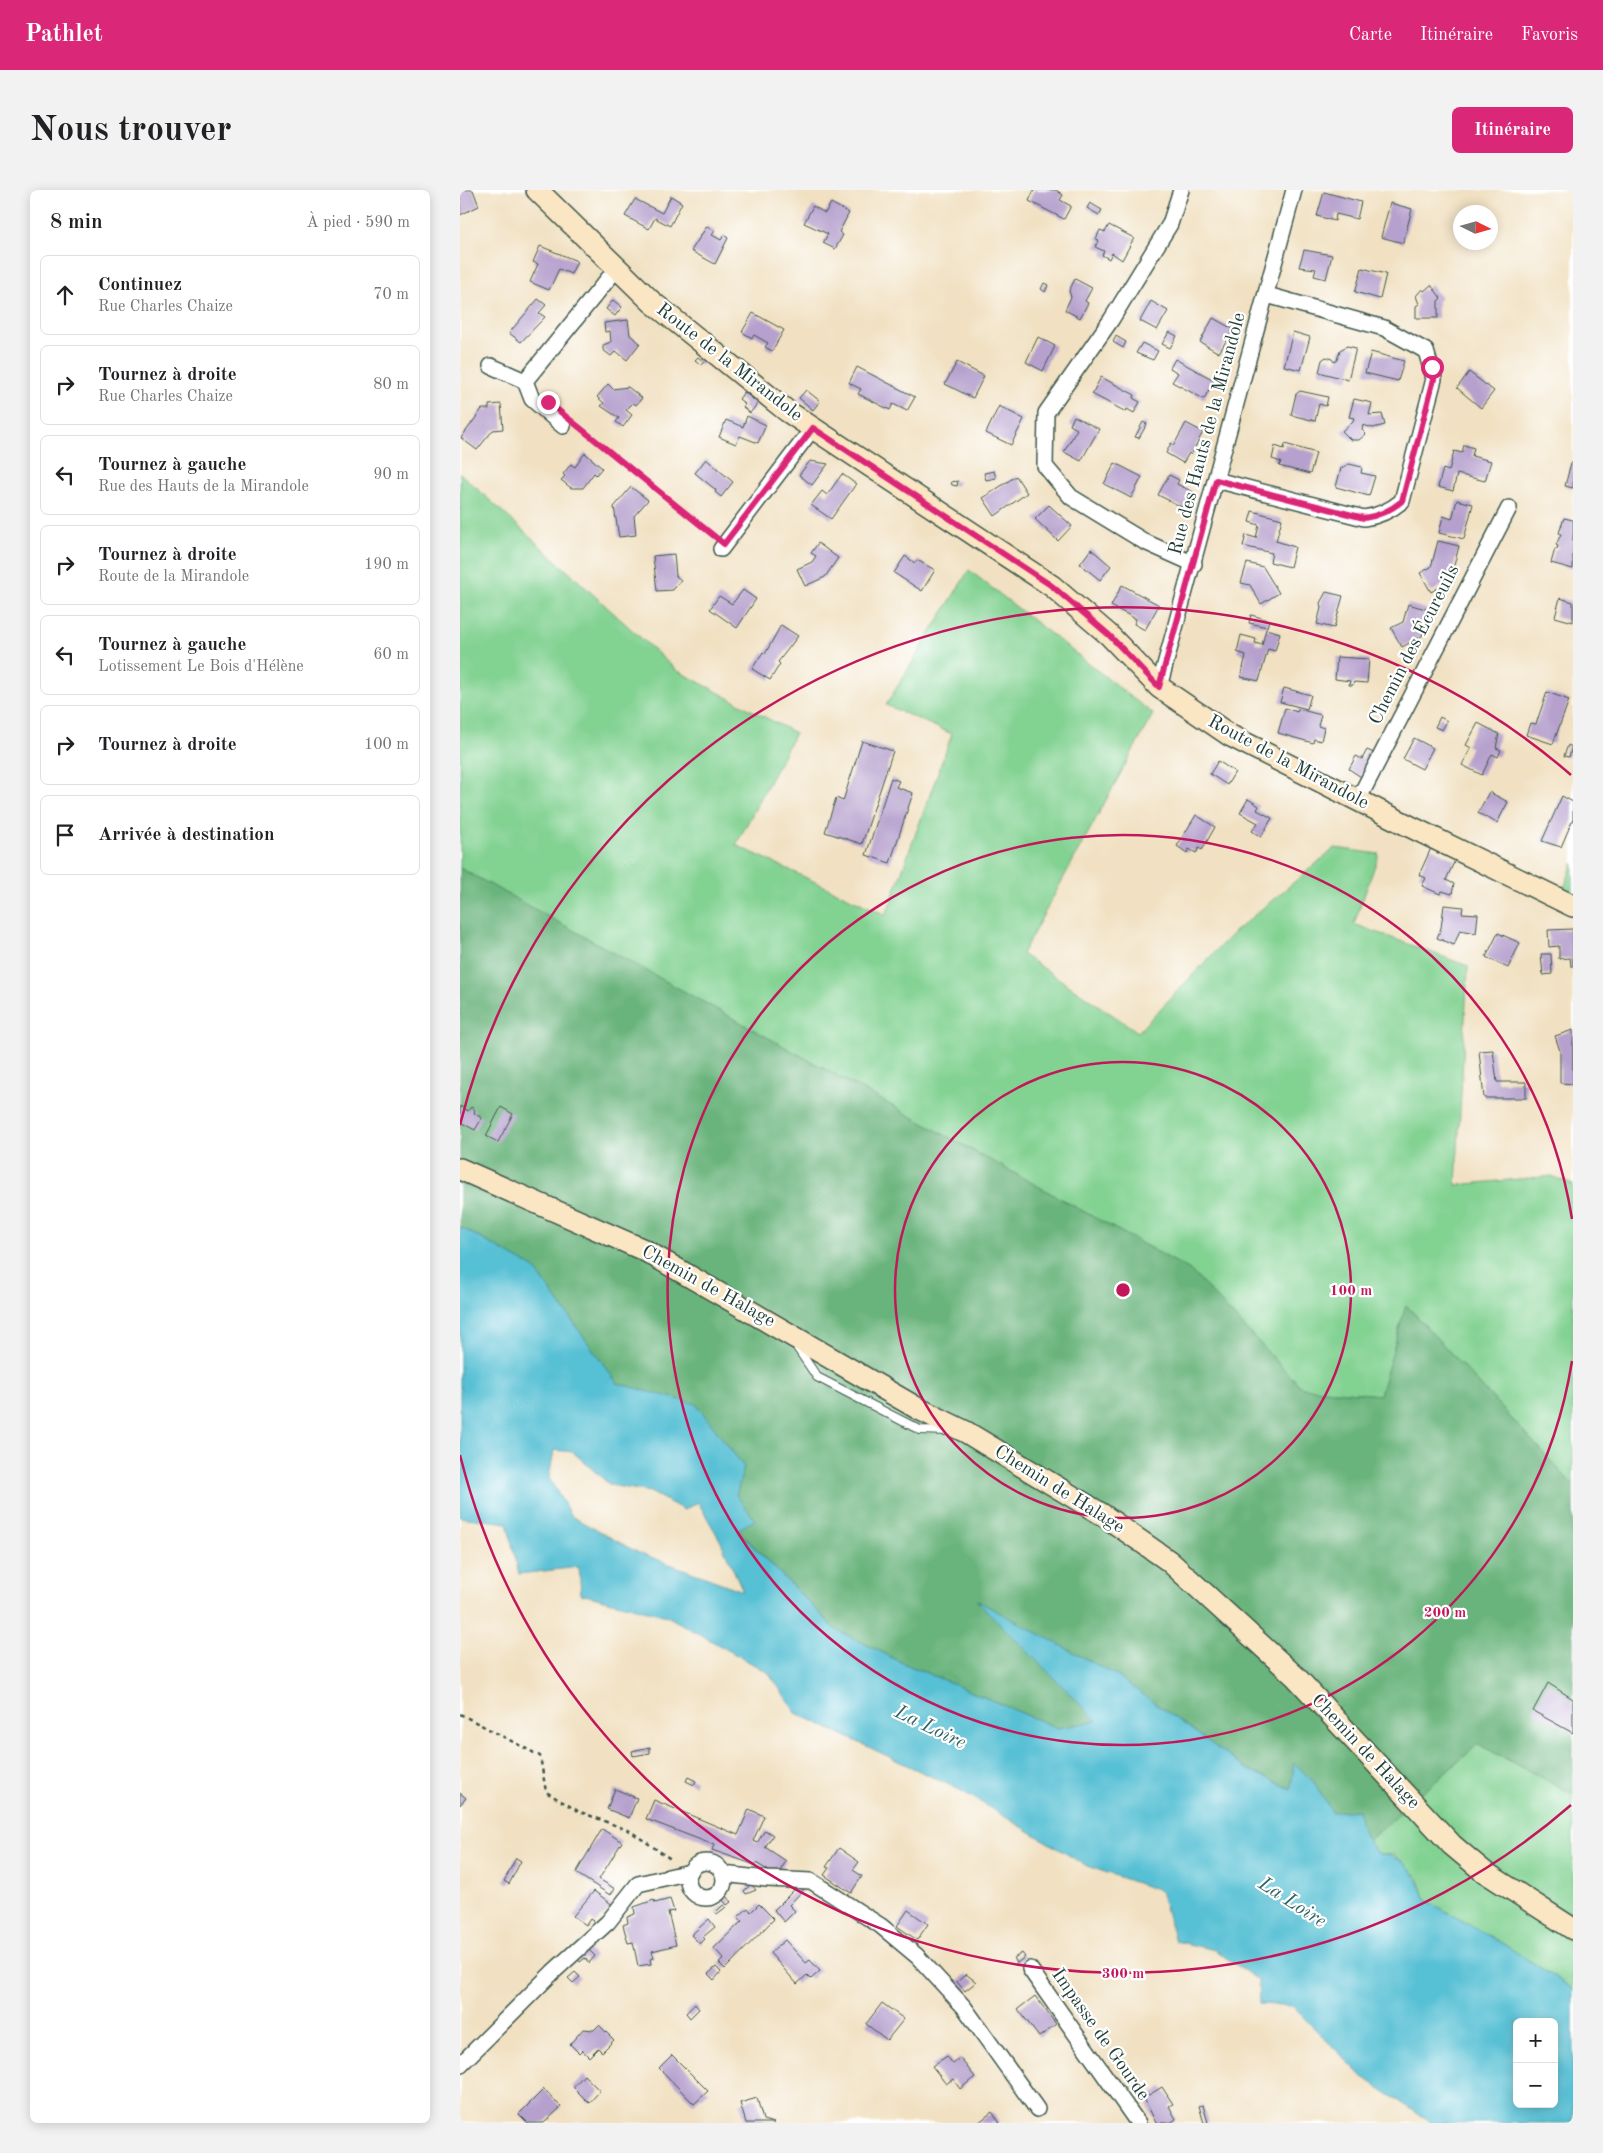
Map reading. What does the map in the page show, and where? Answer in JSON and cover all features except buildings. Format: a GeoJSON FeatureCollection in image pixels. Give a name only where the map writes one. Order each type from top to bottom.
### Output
{"type":"FeatureCollection","features":[{"type":"Feature","properties":{"kind":"main road","name":"Route de la Mirandole"},"geometry":{"type":"LineString","coordinates":[[537,190],[652,302],[787,411],[1052,586],[1109,635],[1159,687],[1231,736],[1573,906]]}},
{"type":"Feature","properties":{"kind":"main road","name":"Chemin de Halage"},"geometry":{"type":"LineString","coordinates":[[460,1169],[644,1250],[917,1408],[966,1432],[1103,1515],[1169,1560],[1296,1677],[1452,1845],[1483,1872],[1573,1929]]}},
{"type":"Feature","properties":{"kind":"street"},"geometry":{"type":"LineString","coordinates":[[1181,190],[1170,224],[1111,320],[1046,413],[1045,466],[1071,497],[1145,542],[1194,564]]}},
{"type":"Feature","properties":{"kind":"street","name":"Rue des Hauts de la Mirandole"},"geometry":{"type":"LineString","coordinates":[[1159,687],[1194,564],[1294,190]]}},
{"type":"Feature","properties":{"kind":"street"},"geometry":{"type":"LineString","coordinates":[[525,381],[617,268]]}},
{"type":"Feature","properties":{"kind":"street"},"geometry":{"type":"LineString","coordinates":[[1216,480],[1364,518],[1377,516],[1392,509],[1402,501],[1434,379],[1426,351],[1384,328],[1267,295]]}},
{"type":"Feature","properties":{"kind":"street"},"geometry":{"type":"LineString","coordinates":[[491,366],[525,381],[532,399],[567,423]]}},
{"type":"Feature","properties":{"kind":"street"},"geometry":{"type":"LineString","coordinates":[[722,546],[813,428]]}},
{"type":"Feature","properties":{"kind":"street","name":"Chemin des Écureuils"},"geometry":{"type":"LineString","coordinates":[[1358,800],[1509,508]]}},
{"type":"Feature","properties":{"kind":"street"},"geometry":{"type":"LineString","coordinates":[[460,2065],[553,1972],[608,1922],[638,1884],[690,1872],[698,1864],[710,1862],[720,1869],[723,1874],[724,1879],[721,1890],[717,1894],[706,1898],[700,1897],[691,1890],[688,1884],[690,1872]]}},
{"type":"Feature","properties":{"kind":"street"},"geometry":{"type":"LineString","coordinates":[[723,1874],[767,1879],[812,1880],[881,1926],[917,1956],[964,2007],[1037,2109]]}},
{"type":"Feature","properties":{"kind":"street","name":"Impasse de Gourde"},"geometry":{"type":"LineString","coordinates":[[1030,1969],[1138,2123]]}},
{"type":"Feature","properties":{"kind":"path"},"geometry":{"type":"LineString","coordinates":[[567,423],[722,546]]}},
{"type":"Feature","properties":{"kind":"path"},"geometry":{"type":"LineString","coordinates":[[460,1714],[540,1756],[546,1792],[578,1811],[630,1831],[690,1872]]}},
{"type":"Feature","properties":{"kind":"green space"},"geometry":{"type":"Polygon","coordinates":[[[460,473],[676,670],[795,733],[736,845],[886,915],[952,734],[886,705],[969,570],[1153,714],[1022,954],[1138,1032],[1233,933],[1335,848],[1379,854],[1354,924],[1468,966],[1456,1185],[1552,1176],[1573,1185],[1573,1485],[1407,1306],[1380,1395],[1302,1388],[1190,1270],[460,868],[460,473]]]}},
{"type":"Feature","properties":{"kind":"green space"},"geometry":{"type":"Polygon","coordinates":[[[1573,863],[1573,895],[1563,891],[1573,863]]]}},
{"type":"Feature","properties":{"kind":"green space"},"geometry":{"type":"Polygon","coordinates":[[[460,868],[1190,1270],[1302,1388],[1380,1395],[1406,1305],[1573,1485],[1573,1794],[1478,1744],[1368,1841],[1360,1829],[1358,1810],[1332,1812],[1314,1782],[1294,1764],[1291,1789],[1245,1768],[1116,1675],[978,1601],[1098,1721],[1057,1728],[903,1663],[835,1629],[737,1529],[736,1495],[744,1467],[696,1405],[617,1383],[534,1268],[460,1227],[460,868]]]}},
{"type":"Feature","properties":{"kind":"green space"},"geometry":{"type":"Polygon","coordinates":[[[1478,1744],[1573,1794],[1573,1989],[1505,1945],[1426,1900],[1418,1877],[1394,1855],[1379,1854],[1368,1841],[1478,1744]]]}},
{"type":"Feature","properties":{"kind":"water","name":"La Loire"},"geometry":{"type":"Polygon","coordinates":[[[460,1227],[534,1268],[617,1383],[696,1404],[744,1467],[736,1495],[755,1520],[737,1530],[835,1629],[903,1663],[1057,1728],[1097,1721],[976,1600],[1116,1675],[1245,1768],[1291,1789],[1294,1763],[1314,1782],[1332,1812],[1358,1810],[1364,1834],[1370,1843],[1379,1854],[1397,1859],[1410,1868],[1426,1900],[1505,1945],[1573,1989],[1573,2123],[1432,2123],[1363,2077],[1292,2006],[1259,2004],[1258,1980],[1215,1950],[1175,1941],[1160,1891],[1087,1866],[962,1791],[796,1713],[769,1673],[667,1616],[581,1594],[579,1567],[519,1574],[507,1523],[460,1517],[460,1227]],[[554,1450],[549,1478],[571,1516],[637,1552],[743,1591],[720,1540],[698,1502],[684,1510],[650,1492],[610,1485],[573,1452],[554,1450]]]}},
{"type":"Feature","properties":{"kind":"route"},"geometry":{"type":"LineString","coordinates":[[548,402],[724,544],[813,428],[1052,586],[1109,635],[1159,687],[1216,480],[1364,518],[1377,516],[1392,509],[1402,501],[1434,379],[1432,367]]}}]}
